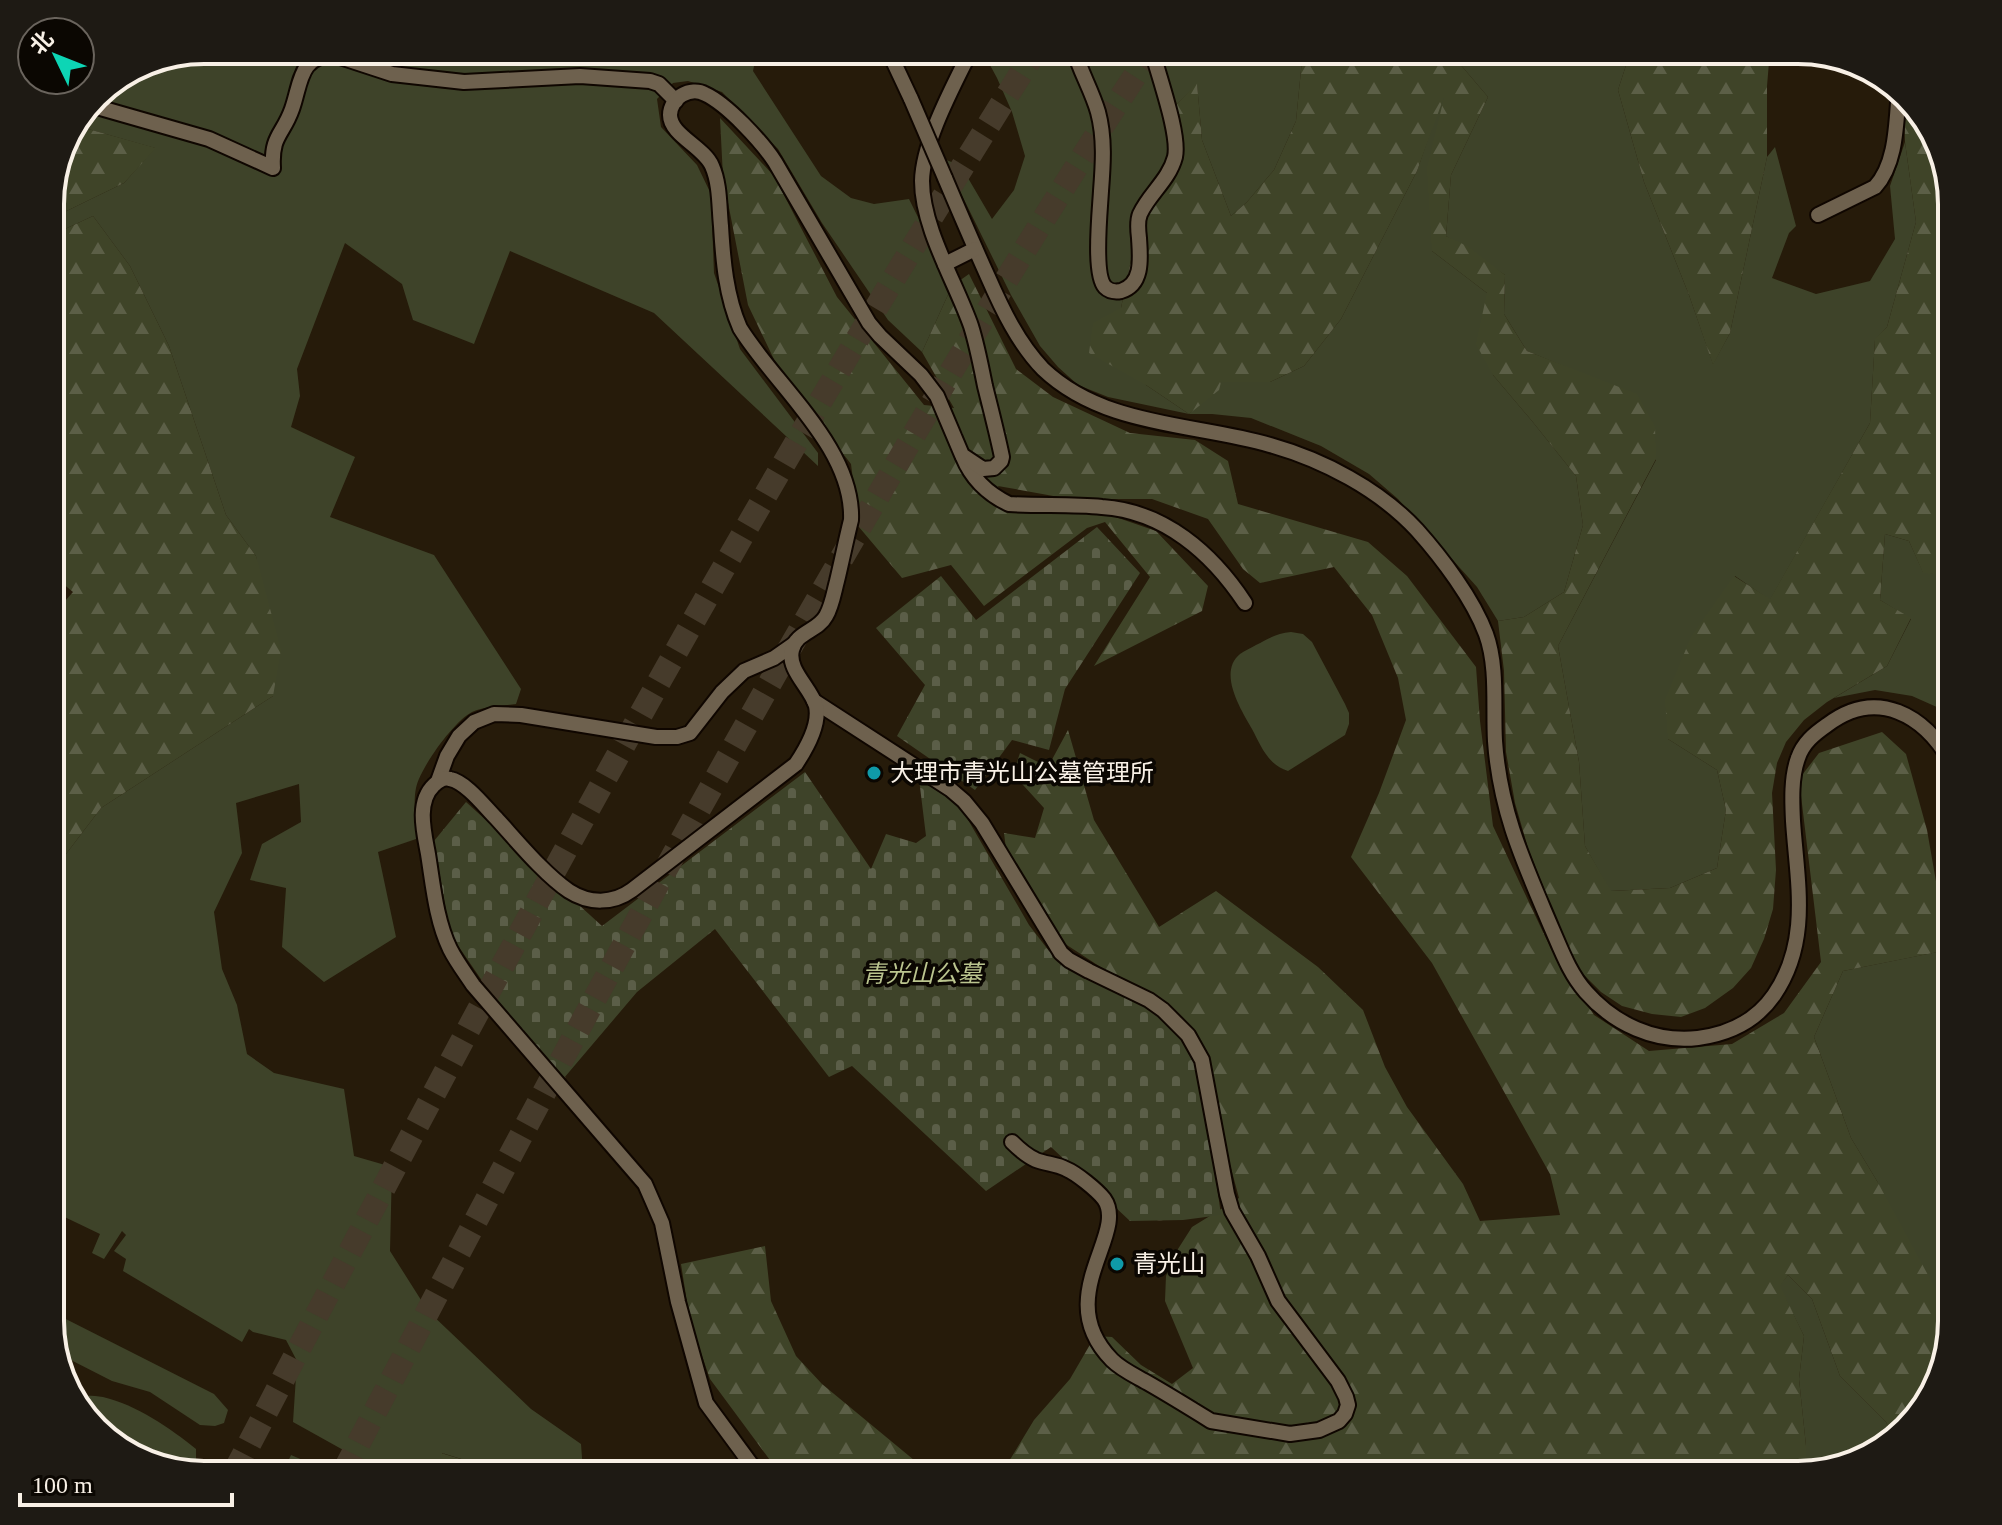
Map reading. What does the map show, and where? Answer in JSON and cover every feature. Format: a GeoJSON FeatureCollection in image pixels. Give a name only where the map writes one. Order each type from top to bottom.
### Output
{"type":"FeatureCollection","features":[{"type":"Feature","properties":{"kind":"street"},"geometry":{"type":"LineString","coordinates":[[102,108],[209,139],[273,168],[275,139],[293,108],[301,77],[310,64]]}},
{"type":"Feature","properties":{"kind":"street"},"geometry":{"type":"LineString","coordinates":[[364,64],[400,75],[464,82],[580,76],[650,81],[659,84],[676,101]]}},
{"type":"Feature","properties":{"kind":"street"},"geometry":{"type":"LineString","coordinates":[[895,64],[1004,314],[1027,350],[1043,368],[1091,402],[1131,415],[1270,445],[1303,457],[1371,492],[1420,534],[1468,599],[1487,636],[1492,659],[1495,743],[1503,803],[1530,880],[1577,982],[1603,1009],[1623,1023],[1664,1037],[1703,1037],[1748,1021],[1773,996],[1786,974],[1798,938],[1793,779],[1799,754],[1814,735],[1845,714],[1877,707],[1892,709],[1913,718],[1938,745]]}},
{"type":"Feature","properties":{"kind":"street"},"geometry":{"type":"LineString","coordinates":[[962,455],[983,469],[999,465],[1002,457],[972,328],[926,211],[922,182],[938,121],[964,64]]}},
{"type":"Feature","properties":{"kind":"street"},"geometry":{"type":"LineString","coordinates":[[1080,64],[1095,103],[1101,130],[1099,276],[1103,286],[1116,292],[1127,289],[1137,278],[1140,215],[1169,172],[1175,154],[1174,137],[1156,64]]}},
{"type":"Feature","properties":{"kind":"street"},"geometry":{"type":"LineString","coordinates":[[749,1461],[706,1403],[678,1302],[662,1223],[645,1184],[473,985],[451,951],[436,901],[422,812],[447,756],[459,736],[474,722],[494,714],[521,715],[656,737],[684,736],[695,728],[722,692],[744,671],[774,658],[794,644],[803,634],[820,625],[829,610],[851,520],[851,505],[840,469],[826,441],[736,320],[724,264],[713,167],[702,152],[672,125],[670,113],[681,95],[705,93],[766,147],[869,323],[921,375],[937,396],[969,471],[981,485],[1009,504],[1102,507],[1130,511],[1154,520],[1198,548],[1223,571],[1245,603]]}},
{"type":"Feature","properties":{"kind":"street"},"geometry":{"type":"LineString","coordinates":[[1818,215],[1875,187],[1881,180],[1890,155],[1897,105]]}},
{"type":"Feature","properties":{"kind":"street"},"geometry":{"type":"LineString","coordinates":[[945,264],[975,249]]}},
{"type":"Feature","properties":{"kind":"street"},"geometry":{"type":"LineString","coordinates":[[438,781],[451,779],[470,792],[536,861],[570,891],[585,898],[619,898],[792,769],[805,750],[816,712],[814,701],[792,663],[794,644]]}},
{"type":"Feature","properties":{"kind":"street"},"geometry":{"type":"LineString","coordinates":[[814,701],[964,801],[982,823],[1061,953],[1089,971],[1149,1000],[1188,1035],[1202,1060],[1232,1211],[1258,1256],[1281,1306],[1338,1381],[1348,1405],[1345,1414],[1325,1428],[1290,1434],[1224,1424],[1211,1421],[1117,1365],[1097,1343],[1088,1313],[1088,1288],[1106,1232],[1109,1209],[1096,1192],[1067,1169],[1036,1160],[1012,1142]]}},
{"type":"Feature","properties":{"kind":"green space"},"geometry":{"type":"Polygon","coordinates":[[[204,64],[754,64],[753,71],[821,176],[851,198],[874,204],[909,199],[952,286],[922,352],[888,320],[822,223],[778,149],[722,92],[688,81],[673,83],[657,99],[661,127],[697,165],[711,194],[714,273],[740,349],[818,453],[818,466],[654,313],[510,251],[474,344],[413,320],[402,284],[345,243],[297,369],[300,396],[291,427],[355,457],[330,517],[434,555],[521,689],[516,704],[482,708],[465,717],[431,758],[416,788],[416,839],[378,852],[396,937],[324,982],[282,947],[286,888],[250,880],[262,844],[301,822],[299,784],[236,803],[242,853],[214,912],[222,969],[237,1005],[247,1054],[274,1073],[344,1089],[354,1156],[392,1167],[390,1251],[428,1311],[531,1409],[581,1444],[582,1461],[468,1461],[442,1453],[443,1461],[363,1461],[293,1422],[297,1361],[286,1340],[249,1329],[242,1342],[123,1271],[126,1259],[114,1251],[126,1235],[122,1231],[104,1259],[92,1253],[100,1234],[64,1217],[64,857],[101,808],[273,696],[256,556],[226,515],[169,346],[130,266],[93,216],[64,229],[64,212],[124,183],[155,148],[87,129],[105,105],[126,88],[150,75],[176,67],[204,64]]]}},
{"type":"Feature","properties":{"kind":"green space"},"geometry":{"type":"Polygon","coordinates":[[[989,64],[1302,64],[1296,121],[1274,170],[1231,216],[1202,140],[1197,84],[1175,106],[1182,158],[1136,236],[1121,308],[1146,385],[1189,414],[1108,397],[1078,385],[1040,346],[1011,295],[944,159],[961,166],[992,219],[1014,190],[1025,156],[1012,112],[989,64]]]}},
{"type":"Feature","properties":{"kind":"green space"},"geometry":{"type":"Polygon","coordinates":[[[1302,64],[1460,64],[1488,97],[1451,175],[1446,236],[1467,246],[1505,275],[1504,314],[1527,351],[1637,394],[1655,427],[1656,459],[1558,646],[1579,762],[1585,846],[1611,891],[1670,888],[1717,868],[1726,810],[1717,770],[1668,739],[1665,700],[1691,637],[1734,576],[1770,599],[1870,423],[1875,339],[1887,327],[1916,222],[1905,142],[1904,114],[1924,142],[1937,185],[1938,204],[1938,574],[1923,573],[1909,541],[1885,534],[1880,600],[1911,618],[1887,666],[1827,702],[1804,720],[1786,742],[1777,763],[1772,793],[1776,870],[1773,909],[1764,939],[1751,968],[1733,988],[1705,1008],[1681,1017],[1622,1006],[1601,992],[1582,973],[1571,956],[1528,848],[1515,803],[1506,752],[1504,671],[1498,621],[1524,617],[1564,592],[1583,525],[1576,476],[1493,375],[1476,344],[1487,293],[1432,251],[1427,168],[1445,94],[1417,171],[1341,319],[1304,366],[1270,382],[1221,382],[1219,390],[1189,414],[1089,353],[1093,323],[1121,308],[1136,236],[1181,158],[1175,106],[1197,83],[1202,140],[1231,216],[1274,170],[1296,121],[1302,64]]]}},
{"type":"Feature","properties":{"kind":"green space"},"geometry":{"type":"Polygon","coordinates":[[[1460,64],[1626,64],[1618,90],[1644,182],[1713,364],[1730,333],[1767,157],[1775,147],[1796,226],[1789,233],[1772,278],[1816,294],[1870,281],[1895,239],[1890,186],[1905,142],[1916,222],[1887,327],[1875,340],[1870,423],[1770,600],[1735,576],[1668,739],[1717,770],[1726,810],[1717,868],[1670,888],[1610,891],[1585,846],[1579,762],[1558,646],[1656,460],[1578,372],[1527,351],[1504,314],[1505,275],[1446,236],[1451,175],[1488,97],[1460,64]]]}},
{"type":"Feature","properties":{"kind":"green space"},"geometry":{"type":"Polygon","coordinates":[[[1626,64],[1769,64],[1767,157],[1730,333],[1713,365],[1644,182],[1618,90],[1626,64]]]}},
{"type":"Feature","properties":{"kind":"green space"},"geometry":{"type":"Polygon","coordinates":[[[1448,81],[1432,251],[1487,293],[1493,375],[1576,476],[1583,525],[1564,592],[1524,617],[1498,621],[1477,587],[1398,499],[1369,474],[1321,446],[1251,418],[1189,414],[1221,382],[1270,382],[1304,366],[1341,319],[1417,171],[1448,81]]]}},
{"type":"Feature","properties":{"kind":"green space"},"geometry":{"type":"Polygon","coordinates":[[[720,118],[774,176],[837,297],[924,405],[954,408],[922,352],[952,286],[969,274],[1016,369],[1053,397],[1130,433],[1195,440],[1228,461],[1238,504],[1368,542],[1407,576],[1476,667],[1493,826],[1551,949],[1594,1015],[1649,1051],[1732,1044],[1784,1013],[1821,962],[1799,779],[1819,753],[1882,732],[1906,754],[1927,830],[1938,893],[1938,952],[1843,971],[1814,1037],[1851,1138],[1935,1288],[1938,1321],[1931,1366],[1924,1383],[1897,1420],[1888,1427],[1840,1376],[1812,1299],[1788,1275],[1780,1286],[1804,1336],[1799,1379],[1806,1460],[1009,1461],[1034,1420],[1070,1379],[1095,1336],[1112,1337],[1141,1365],[1172,1384],[1193,1368],[1165,1301],[1166,1276],[1192,1227],[1239,1198],[1189,1036],[1151,1000],[1050,934],[1008,865],[1004,833],[1035,838],[1044,808],[1013,774],[1020,753],[1048,767],[1068,730],[1094,820],[1159,927],[1216,891],[1318,967],[1363,1010],[1385,1067],[1407,1107],[1463,1184],[1480,1221],[1560,1215],[1550,1174],[1432,963],[1351,857],[1406,720],[1398,678],[1372,615],[1334,567],[1260,583],[1243,569],[1208,519],[1152,499],[1070,499],[998,486],[1008,509],[1104,513],[1156,531],[1208,586],[1202,611],[1094,666],[1150,577],[1105,522],[1087,528],[984,606],[951,565],[902,578],[859,527],[851,464],[781,374],[748,305],[723,177],[720,118]]]}},
{"type":"Feature","properties":{"kind":"green space"},"geometry":{"type":"Polygon","coordinates":[[[87,129],[156,148],[124,183],[64,212],[69,168],[78,142],[87,129]]]}},
{"type":"Feature","properties":{"kind":"green space"},"geometry":{"type":"Polygon","coordinates":[[[93,216],[130,266],[169,346],[226,515],[256,556],[281,650],[273,696],[101,808],[64,857],[64,602],[73,592],[64,585],[64,229],[93,216]]]}},
{"type":"Feature","properties":{"kind":"green space"},"geometry":{"type":"Polygon","coordinates":[[[1097,527],[1140,573],[1065,689],[1049,750],[1012,740],[975,790],[897,736],[925,685],[876,628],[941,576],[976,620],[1097,527]]]}},
{"type":"Feature","properties":{"kind":"green space"},"geometry":{"type":"Polygon","coordinates":[[[1885,534],[1909,541],[1923,572],[1938,574],[1938,708],[1912,696],[1875,690],[1834,698],[1887,666],[1911,619],[1880,600],[1885,534]]]}},
{"type":"Feature","properties":{"kind":"green space"},"geometry":{"type":"Polygon","coordinates":[[[1291,632],[1303,634],[1312,642],[1345,704],[1349,724],[1345,735],[1288,771],[1270,760],[1262,748],[1238,702],[1231,671],[1242,653],[1273,637],[1291,632]]]}},
{"type":"Feature","properties":{"kind":"green space","name":"青光山公墓"},"geometry":{"type":"Polygon","coordinates":[[[805,772],[871,869],[886,834],[916,843],[926,836],[919,779],[960,806],[1029,925],[1049,951],[1134,992],[1179,1033],[1201,1073],[1221,1215],[1183,1220],[1130,1221],[1051,1147],[986,1191],[852,1066],[829,1077],[715,929],[637,992],[564,1078],[498,1004],[450,934],[434,841],[466,802],[602,926],[805,772]]]}},
{"type":"Feature","properties":{"kind":"green space"},"geometry":{"type":"Polygon","coordinates":[[[1938,952],[1938,1321],[1877,1181],[1851,1138],[1814,1037],[1843,971],[1938,952]]]}},
{"type":"Feature","properties":{"kind":"green space"},"geometry":{"type":"Polygon","coordinates":[[[765,1246],[771,1301],[796,1356],[822,1384],[915,1461],[771,1461],[710,1379],[690,1321],[681,1264],[765,1246]]]}},
{"type":"Feature","properties":{"kind":"green space"},"geometry":{"type":"Polygon","coordinates":[[[1788,1275],[1812,1299],[1840,1376],[1886,1422],[1888,1427],[1860,1447],[1843,1454],[1806,1460],[1799,1379],[1804,1336],[1779,1286],[1788,1275]]]}},
{"type":"Feature","properties":{"kind":"green space"},"geometry":{"type":"Polygon","coordinates":[[[64,1318],[214,1394],[228,1410],[224,1423],[200,1425],[150,1392],[112,1381],[70,1360],[64,1318]]]}},
{"type":"Feature","properties":{"kind":"green space"},"geometry":{"type":"Polygon","coordinates":[[[86,1396],[103,1397],[152,1418],[196,1449],[196,1460],[159,1454],[134,1442],[105,1420],[86,1396]]]}},
{"type":"Feature","properties":{"kind":"green space"},"geometry":{"type":"Polygon","coordinates":[[[441,1453],[467,1461],[442,1461],[441,1453]]]}},
{"type":"Feature","properties":{"kind":"green space"},"geometry":{"type":"Polygon","coordinates":[[[291,1455],[305,1461],[288,1461],[291,1455]]]}},
{"type":"Feature","properties":{"kind":"tunnel"},"geometry":{"type":"LineString","coordinates":[[240,1461],[520,933],[719,576],[927,223],[1027,64]]}},
{"type":"Feature","properties":{"kind":"tunnel"},"geometry":{"type":"LineString","coordinates":[[349,1461],[599,991],[799,632],[1007,280],[1143,64]]}},
{"type":"Feature","properties":{"kind":"place","name":"大理市青光山公墓管理所"},"geometry":{"type":"Point","coordinates":[874,773]}},
{"type":"Feature","properties":{"kind":"place","name":"青光山"},"geometry":{"type":"Point","coordinates":[1117,1264]}}]}
